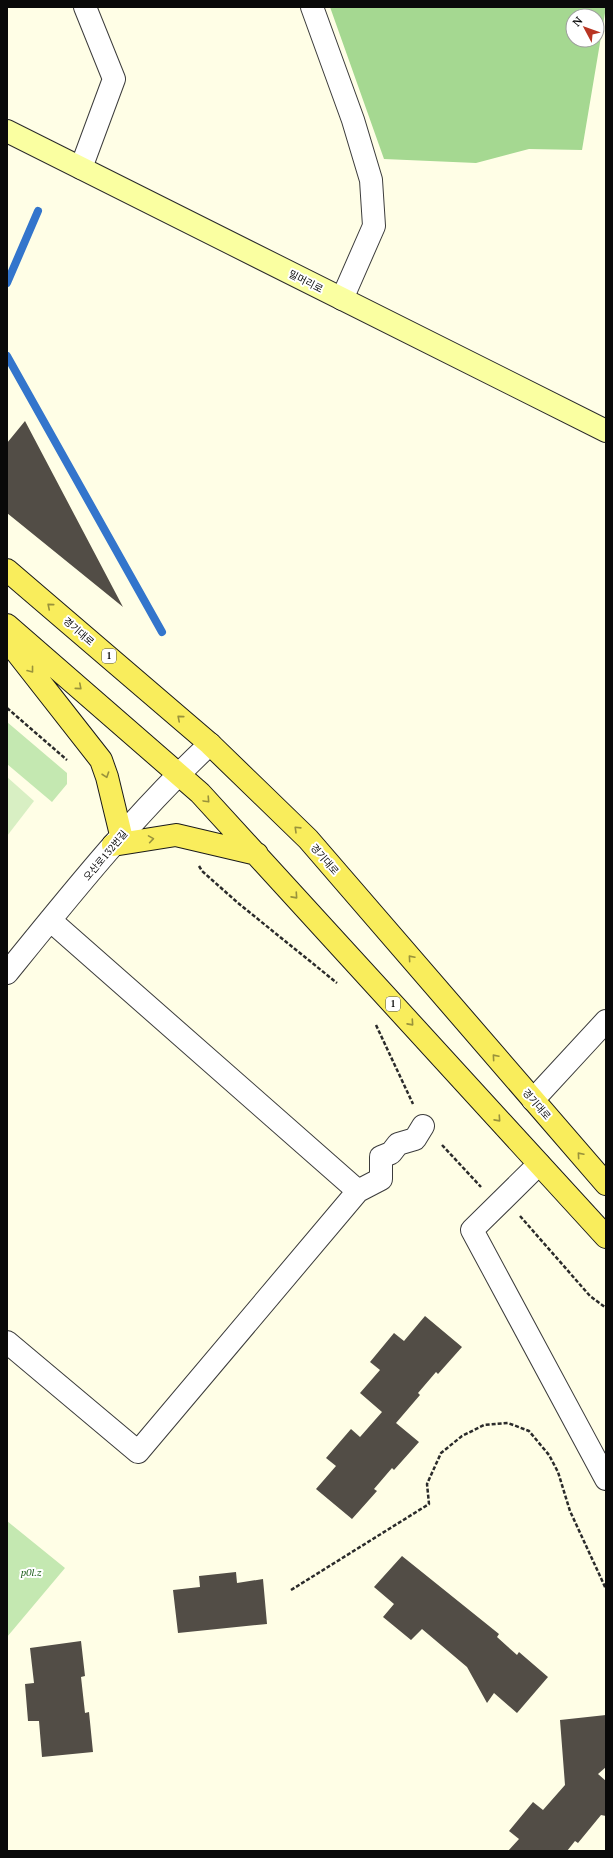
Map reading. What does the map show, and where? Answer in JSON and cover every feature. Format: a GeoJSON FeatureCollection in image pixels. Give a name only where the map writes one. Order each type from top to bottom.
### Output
{"type":"FeatureCollection","features":[{"type":"Feature","properties":{"kind":"main road","name":"밀머리로"},"geometry":{"type":"LineString","coordinates":[[7,131],[606,431]]}},
{"type":"Feature","properties":{"kind":"main road","name":"경기대로"},"geometry":{"type":"LineString","coordinates":[[7,570],[210,744],[308,839],[606,1184]]}},
{"type":"Feature","properties":{"kind":"main road","name":"1"},"geometry":{"type":"LineString","coordinates":[[7,625],[200,792],[606,1237]]}},
{"type":"Feature","properties":{"kind":"main road"},"geometry":{"type":"LineString","coordinates":[[7,640],[101,760],[107,777],[117,840],[176,835],[257,854]]}},
{"type":"Feature","properties":{"kind":"street"},"geometry":{"type":"LineString","coordinates":[[82,168],[114,79],[85,7]]}},
{"type":"Feature","properties":{"kind":"street"},"geometry":{"type":"LineString","coordinates":[[312,7],[353,120],[371,180],[374,226],[342,299]]}},
{"type":"Feature","properties":{"kind":"street","name":"오산로132번길"},"geometry":{"type":"LineString","coordinates":[[7,973],[117,840],[179,773],[210,744]]}},
{"type":"Feature","properties":{"kind":"street"},"geometry":{"type":"LineString","coordinates":[[50,920],[358,1191]]}},
{"type":"Feature","properties":{"kind":"street"},"geometry":{"type":"LineString","coordinates":[[533,1100],[606,1021]]}},
{"type":"Feature","properties":{"kind":"street"},"geometry":{"type":"LineString","coordinates":[[7,1342],[138,1452],[358,1191],[380,1179],[381,1157],[391,1153],[398,1144],[415,1139],[422,1126]]}},
{"type":"Feature","properties":{"kind":"street"},"geometry":{"type":"LineString","coordinates":[[539,1164],[472,1230],[606,1479]]}},
{"type":"Feature","properties":{"kind":"path"},"geometry":{"type":"LineString","coordinates":[[238,903],[337,983]]}},
{"type":"Feature","properties":{"kind":"path"},"geometry":{"type":"LineString","coordinates":[[375,1022],[422,1126]]}},
{"type":"Feature","properties":{"kind":"path"},"geometry":{"type":"LineString","coordinates":[[291,1590],[429,1504],[427,1484],[441,1453],[462,1436],[484,1425],[508,1423],[529,1431],[549,1455],[558,1472],[570,1511],[606,1589]]}},
{"type":"Feature","properties":{"kind":"green space"},"geometry":{"type":"Polygon","coordinates":[[[330,7],[606,7],[605,13],[605,8],[565,8],[565,48],[599,48],[582,150],[529,149],[476,163],[384,159],[330,7]]]}},
{"type":"Feature","properties":{"kind":"green space"},"geometry":{"type":"Polygon","coordinates":[[[7,722],[67,773],[67,784],[52,802],[7,764],[7,722]]]}},
{"type":"Feature","properties":{"kind":"green space"},"geometry":{"type":"Polygon","coordinates":[[[7,777],[34,801],[7,836],[7,777]]]}},
{"type":"Feature","properties":{"kind":"green space","name":"p0l.z"},"geometry":{"type":"Polygon","coordinates":[[[7,1521],[65,1568],[7,1637],[7,1521]]]}},
{"type":"Feature","properties":{"kind":"building"},"geometry":{"type":"Polygon","coordinates":[[[25,421],[123,607],[7,513],[7,443],[25,421]]]}},
{"type":"Feature","properties":{"kind":"building"},"geometry":{"type":"Polygon","coordinates":[[[425,1316],[462,1347],[438,1374],[436,1372],[418,1393],[420,1395],[396,1423],[419,1442],[394,1470],[392,1468],[374,1489],[377,1491],[352,1519],[316,1489],[336,1466],[326,1458],[351,1429],[360,1437],[382,1412],[360,1393],[380,1370],[370,1362],[394,1333],[404,1341],[425,1316]]]}},
{"type":"Feature","properties":{"kind":"building"},"geometry":{"type":"Polygon","coordinates":[[[402,1556],[499,1634],[497,1637],[517,1655],[519,1652],[548,1677],[517,1713],[494,1693],[487,1703],[467,1667],[422,1629],[411,1640],[383,1617],[394,1604],[374,1587],[402,1556]]]}},
{"type":"Feature","properties":{"kind":"building"},"geometry":{"type":"Polygon","coordinates":[[[236,1572],[237,1583],[263,1579],[267,1624],[178,1633],[173,1590],[200,1587],[199,1576],[236,1572]]]}},
{"type":"Feature","properties":{"kind":"building"},"geometry":{"type":"Polygon","coordinates":[[[81,1641],[85,1676],[81,1677],[85,1713],[89,1712],[93,1752],[42,1757],[39,1721],[28,1721],[25,1684],[34,1683],[30,1648],[81,1641]]]}},
{"type":"Feature","properties":{"kind":"building"},"geometry":{"type":"Polygon","coordinates":[[[606,1715],[606,1767],[598,1774],[606,1781],[606,1816],[601,1815],[578,1843],[575,1841],[567,1851],[508,1851],[519,1839],[509,1831],[533,1802],[543,1810],[565,1785],[560,1720],[606,1715]]]}},
{"type":"Feature","properties":{"kind":"waterway"},"geometry":{"type":"LineString","coordinates":[[7,283],[38,211]]}},
{"type":"Feature","properties":{"kind":"waterway"},"geometry":{"type":"LineString","coordinates":[[7,356],[162,632]]}}]}
